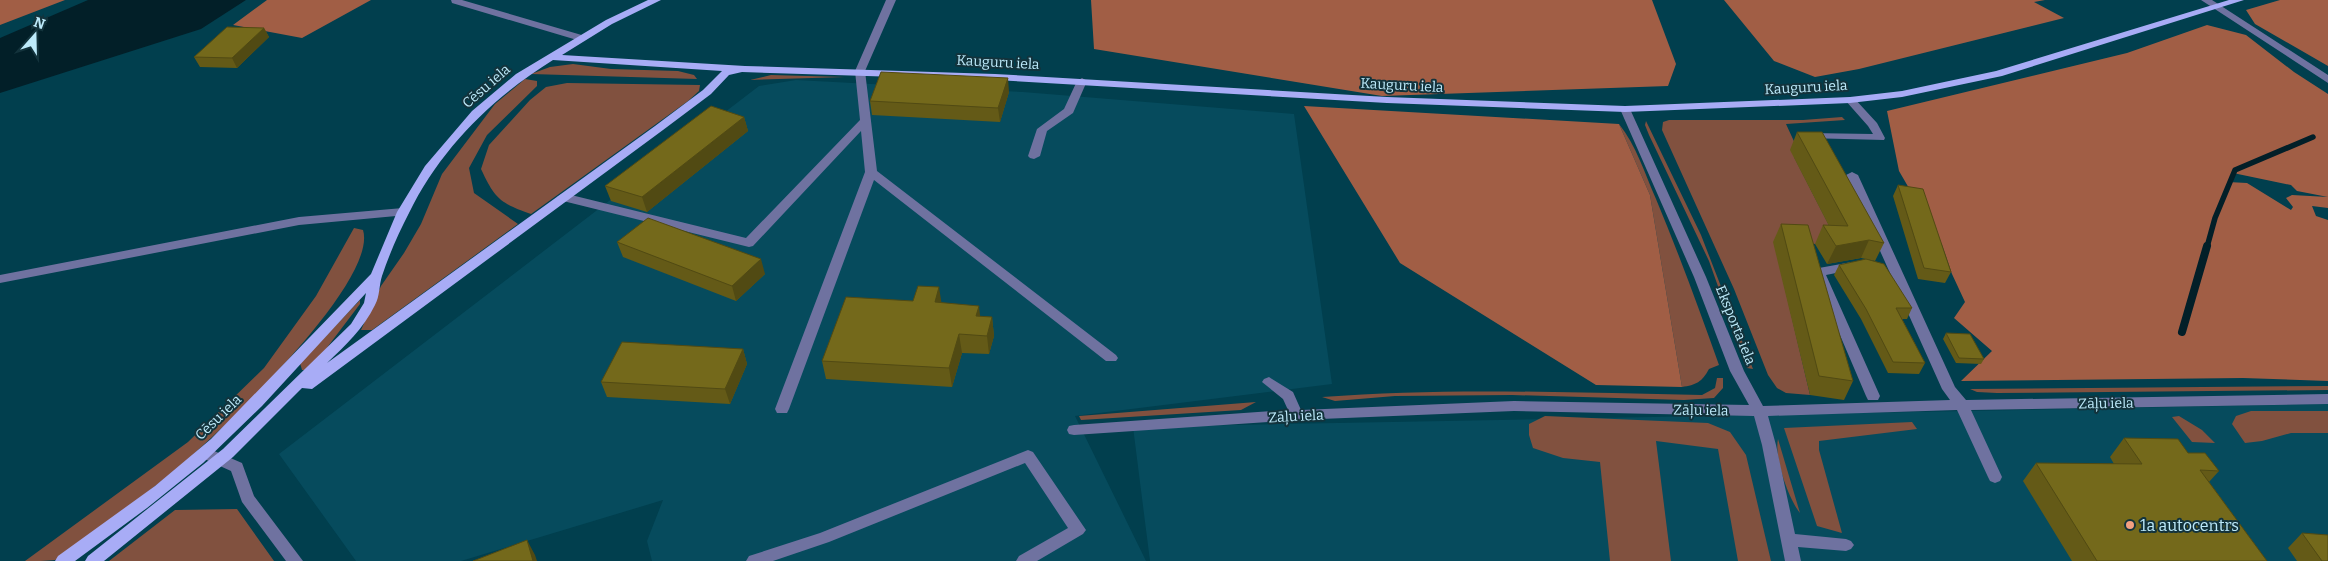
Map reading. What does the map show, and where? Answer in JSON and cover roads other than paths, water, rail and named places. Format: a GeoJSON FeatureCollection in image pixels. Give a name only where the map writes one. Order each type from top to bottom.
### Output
{"type":"FeatureCollection","features":[{"type":"Feature","properties":{"kind":"main road","name":"Cēsu iela"},"geometry":{"type":"LineString","coordinates":[[93,561],[221,458],[356,327],[370,303],[376,276],[402,212],[431,166],[476,113],[520,76],[609,22],[656,0]]}},
{"type":"Feature","properties":{"kind":"main road","name":"Kauguru iela"},"geometry":{"type":"LineString","coordinates":[[551,57],[745,68],[860,71],[1082,82],[1388,100],[1625,109],[1850,100],[1902,94],[1998,74],[2094,46],[2211,3],[2239,0]]}},
{"type":"Feature","properties":{"kind":"main road"},"geometry":{"type":"LineString","coordinates":[[266,416],[707,92],[725,73],[745,68]]}},
{"type":"Feature","properties":{"kind":"main road","name":"Cēsu iela"},"geometry":{"type":"LineString","coordinates":[[63,561],[172,480],[205,452],[260,398],[342,306],[376,276]]}},
{"type":"Feature","properties":{"kind":"street"},"geometry":{"type":"LineString","coordinates":[[782,410],[870,172],[860,71],[891,0]]}},
{"type":"Feature","properties":{"kind":"street"},"geometry":{"type":"LineString","coordinates":[[455,1],[582,38]]}},
{"type":"Feature","properties":{"kind":"street"},"geometry":{"type":"LineString","coordinates":[[2211,3],[2328,80]]}},
{"type":"Feature","properties":{"kind":"street"},"geometry":{"type":"LineString","coordinates":[[1034,156],[1042,129],[1069,111],[1082,82]]}},
{"type":"Feature","properties":{"kind":"street"},"geometry":{"type":"LineString","coordinates":[[1801,136],[1880,138],[1873,125],[1850,100]]}},
{"type":"Feature","properties":{"kind":"street","name":"Eksporta iela"},"geometry":{"type":"LineString","coordinates":[[1625,109],[1700,277],[1737,371],[1759,410],[1769,445],[1793,561]]}},
{"type":"Feature","properties":{"kind":"street"},"geometry":{"type":"LineString","coordinates":[[563,197],[750,243],[865,121]]}},
{"type":"Feature","properties":{"kind":"street"},"geometry":{"type":"LineString","coordinates":[[870,172],[1111,358]]}},
{"type":"Feature","properties":{"kind":"street"},"geometry":{"type":"LineString","coordinates":[[1852,175],[1949,389],[1962,405],[1995,477]]}},
{"type":"Feature","properties":{"kind":"street"},"geometry":{"type":"LineString","coordinates":[[0,279],[300,222],[402,212]]}},
{"type":"Feature","properties":{"kind":"street"},"geometry":{"type":"LineString","coordinates":[[1873,396],[1819,272],[1860,264],[1896,272]]}},
{"type":"Feature","properties":{"kind":"street"},"geometry":{"type":"LineString","coordinates":[[1269,382],[1288,396],[1297,415]]}},
{"type":"Feature","properties":{"kind":"street","name":"Zāļu iela"},"geometry":{"type":"LineString","coordinates":[[1074,430],[1297,415],[1514,406],[1759,410],[2328,399]]}},
{"type":"Feature","properties":{"kind":"street"},"geometry":{"type":"LineString","coordinates":[[205,452],[237,467],[247,498],[295,561]]}},
{"type":"Feature","properties":{"kind":"street"},"geometry":{"type":"LineString","coordinates":[[754,561],[824,538],[1028,456],[1078,530],[1024,561]]}},
{"type":"Feature","properties":{"kind":"street"},"geometry":{"type":"LineString","coordinates":[[1789,540],[1846,545]]}},
{"type":"Feature","properties":{"kind":"waterway"},"geometry":{"type":"LineString","coordinates":[[2207,247],[2215,218],[2235,170],[2313,137]]}},
{"type":"Feature","properties":{"kind":"waterway"},"geometry":{"type":"LineString","coordinates":[[2182,332],[2207,246]]}},
{"type":"Feature","properties":{"kind":"place","name":"1a autocentrs"},"geometry":{"type":"Point","coordinates":[2130,525]}}]}
